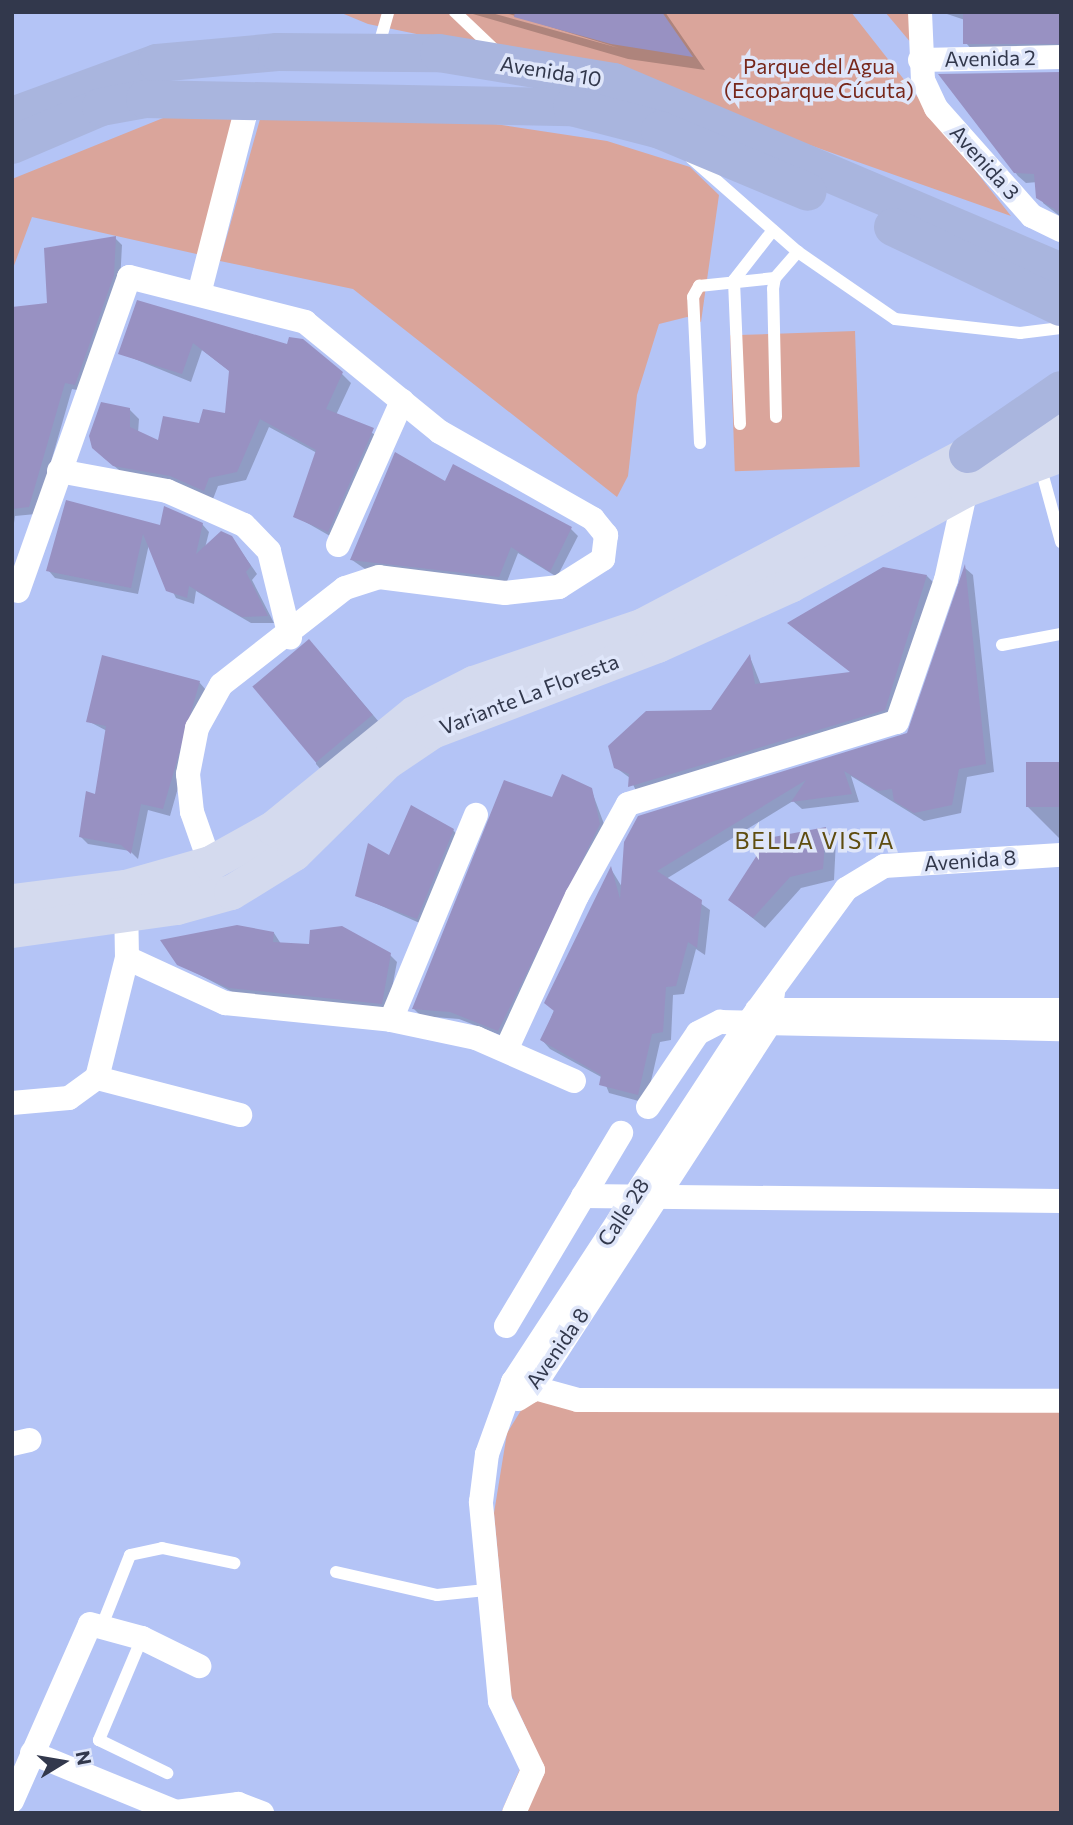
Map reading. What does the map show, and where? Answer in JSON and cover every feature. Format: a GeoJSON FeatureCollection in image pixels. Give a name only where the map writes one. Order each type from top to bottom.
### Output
{"type":"FeatureCollection","features":[{"type":"Feature","properties":{"kind":"main road","name":"Avenida 10"},"geometry":{"type":"LineString","coordinates":[[12,116],[157,63],[276,52],[439,53],[614,82],[683,130]]}},
{"type":"Feature","properties":{"kind":"main road","name":"Avenida 10"},"geometry":{"type":"LineString","coordinates":[[12,145],[101,107],[145,99],[572,107],[683,130],[1005,264],[1061,272]]}},
{"type":"Feature","properties":{"kind":"main road","name":"Avenida 10"},"geometry":{"type":"LineString","coordinates":[[1005,264],[1061,307]]}},
{"type":"Feature","properties":{"kind":"main road"},"geometry":{"type":"LineString","coordinates":[[967,471],[1061,390]]}},
{"type":"Feature","properties":{"kind":"main road","name":"Variante La Floresta"},"geometry":{"type":"LineString","coordinates":[[12,930],[126,901],[210,863],[273,828],[414,713],[473,682],[643,625],[967,471],[1061,419]]}},
{"type":"Feature","properties":{"kind":"main road","name":"Variante La Floresta"},"geometry":{"type":"LineString","coordinates":[[12,901],[126,901],[231,892],[294,853],[386,762],[432,731],[657,645],[790,585],[967,471],[1050,457]]}},
{"type":"Feature","properties":{"kind":"street"},"geometry":{"type":"LineString","coordinates":[[920,12],[922,70]]}},
{"type":"Feature","properties":{"kind":"street","name":"Avenida 2"},"geometry":{"type":"LineString","coordinates":[[922,70],[1061,57]]}},
{"type":"Feature","properties":{"kind":"street","name":"Avenida 3"},"geometry":{"type":"LineString","coordinates":[[922,70],[936,108],[1032,216],[1061,230]]}},
{"type":"Feature","properties":{"kind":"street"},"geometry":{"type":"LineString","coordinates":[[199,294],[249,99]]}},
{"type":"Feature","properties":{"kind":"street"},"geometry":{"type":"LineString","coordinates":[[18,591],[58,471],[129,277],[306,322],[440,432],[593,519],[606,536],[603,559],[559,587],[531,592],[379,578],[345,588],[290,637],[221,685],[197,728],[191,799],[210,863]]}},
{"type":"Feature","properties":{"kind":"street"},"geometry":{"type":"LineString","coordinates":[[338,545],[402,401]]}},
{"type":"Feature","properties":{"kind":"street"},"geometry":{"type":"LineString","coordinates":[[58,471],[167,491],[244,525],[269,551],[290,637]]}},
{"type":"Feature","properties":{"kind":"street"},"geometry":{"type":"LineString","coordinates":[[507,1048],[577,896],[628,804],[897,722],[946,580],[967,471]]}},
{"type":"Feature","properties":{"kind":"street"},"geometry":{"type":"LineString","coordinates":[[391,1020],[476,815]]}},
{"type":"Feature","properties":{"kind":"street","name":"Avenida 8"},"geometry":{"type":"LineString","coordinates":[[514,1813],[532,1761],[500,1700],[486,1590],[481,1502],[487,1454],[517,1392],[659,1196],[763,1013],[863,873],[884,866],[1061,855]]}},
{"type":"Feature","properties":{"kind":"street"},"geometry":{"type":"LineString","coordinates":[[12,1103],[69,1098],[97,1078],[127,958],[126,901]]}},
{"type":"Feature","properties":{"kind":"street"},"geometry":{"type":"LineString","coordinates":[[127,958],[225,1003],[391,1020],[507,1048],[574,1081]]}},
{"type":"Feature","properties":{"kind":"street"},"geometry":{"type":"LineString","coordinates":[[648,1107],[698,1033],[720,1022],[763,1013],[1061,1010]]}},
{"type":"Feature","properties":{"kind":"street"},"geometry":{"type":"LineString","coordinates":[[763,1013],[1061,1029]]}},
{"type":"Feature","properties":{"kind":"street","name":"Calle 28"},"geometry":{"type":"LineString","coordinates":[[517,1392],[634,1195],[763,1013]]}},
{"type":"Feature","properties":{"kind":"street"},"geometry":{"type":"LineString","coordinates":[[97,1078],[240,1115]]}},
{"type":"Feature","properties":{"kind":"street"},"geometry":{"type":"LineString","coordinates":[[506,1326],[621,1133]]}},
{"type":"Feature","properties":{"kind":"street"},"geometry":{"type":"LineString","coordinates":[[583,1196],[1061,1201]]}},
{"type":"Feature","properties":{"kind":"street"},"geometry":{"type":"LineString","coordinates":[[517,1392],[578,1400],[1061,1401]]}},
{"type":"Feature","properties":{"kind":"street"},"geometry":{"type":"LineString","coordinates":[[12,1801],[84,1628],[103,1623],[200,1666]]}},
{"type":"Feature","properties":{"kind":"street"},"geometry":{"type":"LineString","coordinates":[[32,1753],[176,1812],[238,1804],[262,1813]]}},
{"type":"Feature","properties":{"kind":"lane"},"geometry":{"type":"LineString","coordinates":[[375,52],[388,12]]}},
{"type":"Feature","properties":{"kind":"lane"},"geometry":{"type":"LineString","coordinates":[[455,12],[508,64]]}},
{"type":"Feature","properties":{"kind":"lane"},"geometry":{"type":"LineString","coordinates":[[683,130],[773,230],[798,252],[895,319],[1020,332],[1061,328]]}},
{"type":"Feature","properties":{"kind":"lane"},"geometry":{"type":"LineString","coordinates":[[740,424],[734,279],[773,230]]}},
{"type":"Feature","properties":{"kind":"lane"},"geometry":{"type":"LineString","coordinates":[[776,417],[775,278],[798,252]]}},
{"type":"Feature","properties":{"kind":"lane"},"geometry":{"type":"LineString","coordinates":[[701,443],[693,297],[699,286],[734,279],[775,278]]}},
{"type":"Feature","properties":{"kind":"lane"},"geometry":{"type":"LineString","coordinates":[[1050,457],[1061,542]]}},
{"type":"Feature","properties":{"kind":"lane"},"geometry":{"type":"LineString","coordinates":[[1002,645],[1061,634]]}},
{"type":"Feature","properties":{"kind":"lane"},"geometry":{"type":"LineString","coordinates":[[103,1623],[130,1555],[162,1548],[234,1563]]}},
{"type":"Feature","properties":{"kind":"lane"},"geometry":{"type":"LineString","coordinates":[[336,1572],[437,1595],[486,1590]]}},
{"type":"Feature","properties":{"kind":"lane"},"geometry":{"type":"LineString","coordinates":[[142,1638],[99,1740],[167,1773]]}},
{"type":"Feature","properties":{"kind":"green space","name":"Parque del Agua (Ecoparque Cúcuta)"},"geometry":{"type":"Polygon","coordinates":[[[339,12],[851,12],[1011,216],[605,73],[368,24],[339,12]]]}},
{"type":"Feature","properties":{"kind":"green space"},"geometry":{"type":"Polygon","coordinates":[[[885,12],[916,12],[917,50],[885,12]]]}},
{"type":"Feature","properties":{"kind":"green space"},"geometry":{"type":"Polygon","coordinates":[[[264,105],[390,108],[607,141],[690,167],[719,195],[701,322],[687,317],[659,324],[637,395],[628,476],[617,497],[353,289],[220,261],[264,105]]]}},
{"type":"Feature","properties":{"kind":"green space"},"geometry":{"type":"Polygon","coordinates":[[[237,110],[201,255],[32,217],[12,271],[12,179],[178,112],[237,110]]]}},
{"type":"Feature","properties":{"kind":"green space"},"geometry":{"type":"Polygon","coordinates":[[[855,331],[860,467],[735,471],[730,335],[855,331]]]}},
{"type":"Feature","properties":{"kind":"green space"},"geometry":{"type":"Polygon","coordinates":[[[528,1399],[1061,1409],[1061,1813],[501,1813],[532,1741],[511,1695],[494,1513],[507,1433],[528,1399]]]}},
{"type":"Feature","properties":{"kind":"building"},"geometry":{"type":"Polygon","coordinates":[[[515,12],[662,12],[693,57],[611,44],[514,17],[515,12]]]}},
{"type":"Feature","properties":{"kind":"building"},"geometry":{"type":"Polygon","coordinates":[[[963,12],[1061,12],[1061,44],[963,44],[963,12]]]}},
{"type":"Feature","properties":{"kind":"building"},"geometry":{"type":"Polygon","coordinates":[[[1061,72],[1061,213],[1036,198],[1034,174],[1014,173],[938,74],[1061,72]]]}},
{"type":"Feature","properties":{"kind":"building"},"geometry":{"type":"Polygon","coordinates":[[[116,236],[114,275],[75,385],[65,383],[29,507],[12,509],[12,307],[47,303],[44,248],[116,236]]]}},
{"type":"Feature","properties":{"kind":"building"},"geometry":{"type":"Polygon","coordinates":[[[137,300],[287,344],[289,337],[303,339],[343,372],[326,409],[374,428],[328,532],[293,517],[316,450],[260,419],[237,472],[209,478],[204,491],[170,476],[113,466],[92,448],[89,436],[101,402],[130,408],[130,427],[158,440],[163,416],[199,423],[203,409],[225,413],[229,371],[193,343],[182,374],[118,354],[137,300]]]}},
{"type":"Feature","properties":{"kind":"building"},"geometry":{"type":"Polygon","coordinates":[[[395,452],[445,481],[453,464],[572,527],[550,572],[511,547],[499,577],[350,560],[395,452]]]}},
{"type":"Feature","properties":{"kind":"building"},"geometry":{"type":"Polygon","coordinates":[[[66,500],[160,525],[164,506],[203,523],[196,554],[221,531],[232,536],[251,566],[246,572],[268,616],[242,617],[189,586],[187,598],[166,591],[143,534],[131,588],[46,571],[66,500]]]}},
{"type":"Feature","properties":{"kind":"building"},"geometry":{"type":"Polygon","coordinates":[[[965,564],[986,764],[959,769],[952,805],[914,813],[894,801],[892,789],[878,791],[844,771],[852,794],[791,802],[806,780],[657,871],[702,900],[697,948],[688,942],[676,986],[666,987],[663,1032],[652,1034],[638,1095],[599,1085],[601,1075],[540,1040],[554,1011],[544,1003],[611,866],[620,899],[624,842],[638,816],[907,733],[965,564]]]}},
{"type":"Feature","properties":{"kind":"building"},"geometry":{"type":"Polygon","coordinates":[[[883,567],[927,575],[885,710],[628,787],[629,774],[614,768],[608,746],[646,711],[711,710],[750,654],[755,684],[850,672],[787,623],[883,567]]]}},
{"type":"Feature","properties":{"kind":"building"},"geometry":{"type":"Polygon","coordinates":[[[309,639],[373,715],[316,762],[252,687],[309,639]]]}},
{"type":"Feature","properties":{"kind":"building"},"geometry":{"type":"Polygon","coordinates":[[[102,655],[200,681],[163,809],[141,804],[131,854],[121,845],[79,837],[86,791],[95,794],[106,726],[86,722],[102,655]]]}},
{"type":"Feature","properties":{"kind":"building"},"geometry":{"type":"Polygon","coordinates":[[[1026,762],[1061,762],[1061,807],[1026,807],[1026,762]]]}},
{"type":"Feature","properties":{"kind":"building"},"geometry":{"type":"Polygon","coordinates":[[[562,774],[592,788],[600,824],[498,1031],[450,1012],[412,1009],[504,780],[552,797],[562,774]]]}},
{"type":"Feature","properties":{"kind":"building"},"geometry":{"type":"Polygon","coordinates":[[[411,805],[454,829],[417,919],[355,896],[368,843],[389,855],[411,805]]]}},
{"type":"Feature","properties":{"kind":"building"},"geometry":{"type":"Polygon","coordinates":[[[826,827],[823,869],[790,877],[753,918],[728,900],[768,838],[826,827]]]}},
{"type":"Feature","properties":{"kind":"building"},"geometry":{"type":"Polygon","coordinates":[[[237,925],[274,932],[273,942],[309,944],[310,930],[342,926],[391,953],[382,1004],[229,988],[177,965],[160,940],[237,925]]]}},
{"type":"Feature","properties":{"kind":"district","name":"BELLA VISTA"},"geometry":{"type":"Point","coordinates":[815,840]}}]}
